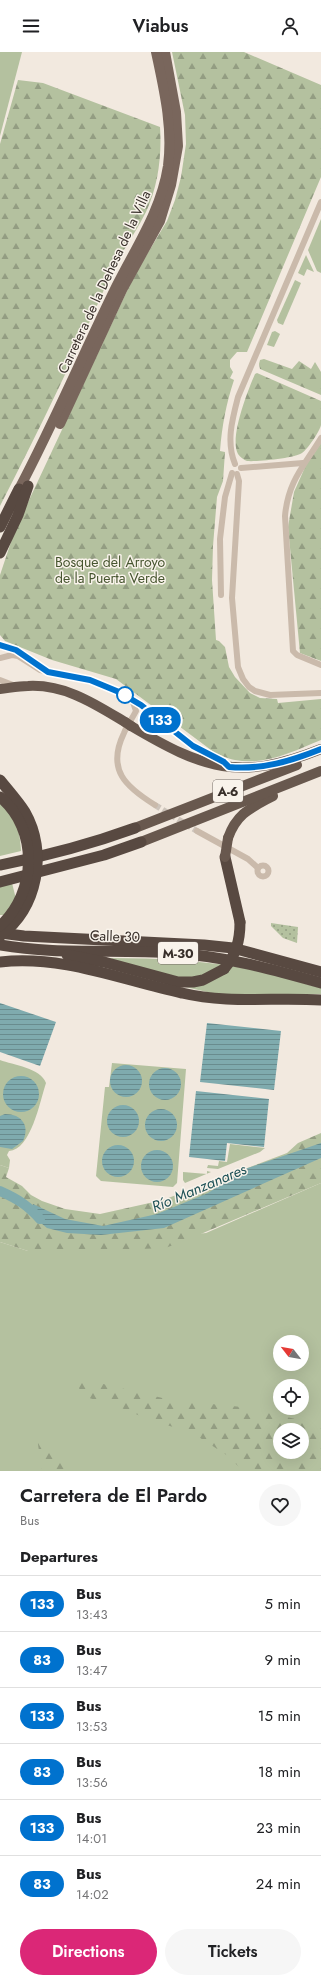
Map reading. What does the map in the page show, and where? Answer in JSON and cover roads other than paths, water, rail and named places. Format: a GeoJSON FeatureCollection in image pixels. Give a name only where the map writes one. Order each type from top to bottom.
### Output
{"type":"FeatureCollection","features":[{"type":"Feature","properties":{"kind":"highway"},"geometry":{"type":"LineString","coordinates":[[0,520],[23,487]]}},
{"type":"Feature","properties":{"kind":"highway"},"geometry":{"type":"LineString","coordinates":[[0,527],[23,487]]}},
{"type":"Feature","properties":{"kind":"highway"},"geometry":{"type":"LineString","coordinates":[[0,553],[23,487]]}},
{"type":"Feature","properties":{"kind":"highway"},"geometry":{"type":"LineString","coordinates":[[0,689],[28,686],[70,692],[84,697],[128,724],[188,757],[205,763],[229,767],[249,768],[278,764],[321,749]]}},
{"type":"Feature","properties":{"kind":"highway","name":"A-6"},"geometry":{"type":"LineString","coordinates":[[0,865],[52,854],[98,841],[321,755]]}},
{"type":"Feature","properties":{"kind":"highway"},"geometry":{"type":"LineString","coordinates":[[31,949],[104,962],[178,982],[204,980],[224,969],[236,950],[240,932],[240,922],[226,857],[228,838],[232,827],[244,811],[320,771]]}},
{"type":"Feature","properties":{"kind":"highway","name":"A-6"},"geometry":{"type":"LineString","coordinates":[[0,882],[90,859],[141,842],[320,771]]}},
{"type":"Feature","properties":{"kind":"highway"},"geometry":{"type":"LineString","coordinates":[[0,780],[25,812],[33,829],[37,856],[36,875],[29,900],[20,915],[0,936]]}},
{"type":"Feature","properties":{"kind":"highway"},"geometry":{"type":"LineString","coordinates":[[0,797],[16,815],[23,829],[28,851],[29,865],[27,881],[18,904],[0,926]]}},
{"type":"Feature","properties":{"kind":"highway"},"geometry":{"type":"LineString","coordinates":[[0,926],[194,940],[204,945]]}},
{"type":"Feature","properties":{"kind":"highway","name":"Calle 30"},"geometry":{"type":"LineString","coordinates":[[0,933],[24,936],[204,945],[233,948],[321,972]]}},
{"type":"Feature","properties":{"kind":"highway","name":"Calle 30"},"geometry":{"type":"LineString","coordinates":[[0,945],[31,949],[173,953],[229,958],[321,983]]}},
{"type":"Feature","properties":{"kind":"highway"},"geometry":{"type":"LineString","coordinates":[[0,962],[39,961],[81,966],[182,993],[204,997],[225,999],[321,1000]]}},
{"type":"Feature","properties":{"kind":"main road","name":"Carretera de la Dehesa de la Villa"},"geometry":{"type":"LineString","coordinates":[[23,487],[116,287],[146,234],[164,186],[170,146],[170,124],[156,52]]}},
{"type":"Feature","properties":{"kind":"main road","name":"Carretera de la Dehesa de la Villa"},"geometry":{"type":"LineString","coordinates":[[23,487],[80,382],[123,288],[160,221],[172,185],[178,146],[176,112],[164,52]]}},
{"type":"Feature","properties":{"kind":"street"},"geometry":{"type":"LineString","coordinates":[[221,595],[220,539],[225,497],[237,472],[238,464],[234,464],[230,452],[230,444],[232,424],[238,397],[321,202]]}},
{"type":"Feature","properties":{"kind":"street"},"geometry":{"type":"LineString","coordinates":[[321,438],[302,463],[291,489],[285,516],[292,646],[297,655],[321,665]]}},
{"type":"Feature","properties":{"kind":"street"},"geometry":{"type":"LineString","coordinates":[[237,472],[302,463]]}},
{"type":"Feature","properties":{"kind":"street"},"geometry":{"type":"LineString","coordinates":[[237,472],[239,481],[232,598],[234,629],[240,674],[249,687],[263,694],[321,693]]}},
{"type":"Feature","properties":{"kind":"street"},"geometry":{"type":"LineString","coordinates":[[0,559],[3,542]]}},
{"type":"Feature","properties":{"kind":"street"},"geometry":{"type":"LineString","coordinates":[[0,645],[16,650],[48,672]]}},
{"type":"Feature","properties":{"kind":"street"},"geometry":{"type":"LineString","coordinates":[[0,651],[0,656],[18,656],[32,666],[48,672],[90,680],[132,699],[136,711],[119,745],[119,771],[128,787],[155,805]]}},
{"type":"Feature","properties":{"kind":"street"},"geometry":{"type":"LineString","coordinates":[[0,680],[9,685],[28,686]]}},
{"type":"Feature","properties":{"kind":"street"},"geometry":{"type":"LineString","coordinates":[[197,831],[248,859],[258,868]]}},
{"type":"Feature","properties":{"kind":"water"},"geometry":{"type":"Polygon","coordinates":[[[0,1003],[56,1022],[40,1066],[0,1052],[0,1003]]]}},
{"type":"Feature","properties":{"kind":"water"},"geometry":{"type":"Polygon","coordinates":[[[207,1023],[281,1031],[274,1090],[200,1082],[207,1023]]]}},
{"type":"Feature","properties":{"kind":"water"},"geometry":{"type":"Polygon","coordinates":[[[126,1065],[132,1066],[139,1072],[142,1081],[141,1087],[135,1094],[126,1097],[120,1096],[113,1090],[110,1081],[111,1075],[117,1068],[126,1065]]]}},
{"type":"Feature","properties":{"kind":"water"},"geometry":{"type":"Polygon","coordinates":[[[165,1068],[171,1069],[178,1075],[181,1084],[180,1090],[174,1097],[165,1100],[159,1099],[152,1093],[149,1084],[150,1078],[156,1071],[165,1068]]]}},
{"type":"Feature","properties":{"kind":"water"},"geometry":{"type":"Polygon","coordinates":[[[21,1076],[34,1081],[39,1094],[34,1107],[21,1112],[8,1107],[3,1094],[8,1081],[21,1076]]]}},
{"type":"Feature","properties":{"kind":"water"},"geometry":{"type":"Polygon","coordinates":[[[196,1091],[269,1099],[264,1147],[227,1143],[225,1161],[189,1157],[196,1091]]]}},
{"type":"Feature","properties":{"kind":"water"},"geometry":{"type":"Polygon","coordinates":[[[123,1105],[129,1106],[136,1112],[139,1121],[138,1127],[132,1134],[123,1137],[117,1136],[110,1130],[107,1121],[108,1115],[114,1108],[123,1105]]]}},
{"type":"Feature","properties":{"kind":"water"},"geometry":{"type":"Polygon","coordinates":[[[161,1109],[167,1110],[174,1116],[177,1125],[176,1131],[170,1138],[161,1141],[155,1140],[148,1134],[145,1125],[146,1119],[152,1112],[161,1109]]]}},
{"type":"Feature","properties":{"kind":"water"},"geometry":{"type":"Polygon","coordinates":[[[5,1114],[16,1116],[20,1119],[26,1130],[23,1141],[12,1149],[0,1147],[0,1116],[5,1114]]]}},
{"type":"Feature","properties":{"kind":"water"},"geometry":{"type":"Polygon","coordinates":[[[321,1143],[321,1158],[164,1228],[101,1235],[67,1233],[47,1228],[30,1214],[33,1204],[65,1219],[103,1226],[157,1214],[208,1193],[245,1169],[321,1143]]]}},
{"type":"Feature","properties":{"kind":"water"},"geometry":{"type":"Polygon","coordinates":[[[118,1145],[124,1146],[131,1152],[134,1161],[133,1167],[127,1174],[118,1177],[112,1176],[105,1170],[102,1161],[103,1155],[109,1148],[118,1145]]]}},
{"type":"Feature","properties":{"kind":"water"},"geometry":{"type":"Polygon","coordinates":[[[157,1150],[163,1151],[170,1157],[173,1166],[172,1172],[166,1179],[157,1182],[151,1181],[144,1175],[141,1166],[142,1160],[148,1153],[157,1150]]]}},
{"type":"Feature","properties":{"kind":"waterway","name":"Río Manzanares"},"geometry":{"type":"LineString","coordinates":[[0,1191],[22,1203],[40,1219]]}},
{"type":"Feature","properties":{"kind":"tunnel"},"geometry":{"type":"LineString","coordinates":[[155,805],[197,831]]}},
{"type":"Feature","properties":{"kind":"park label","name":"Bosque del Arroyo de la Puerta Verde"},"geometry":{"type":"Point","coordinates":[110,570]}}]}
